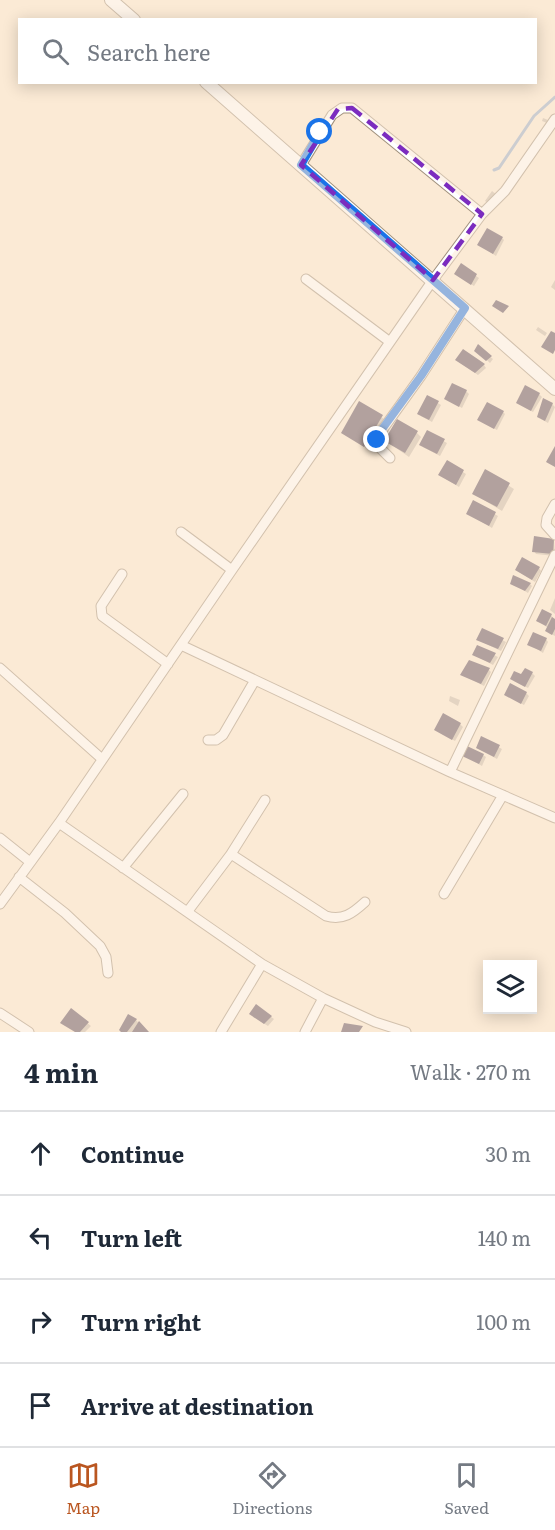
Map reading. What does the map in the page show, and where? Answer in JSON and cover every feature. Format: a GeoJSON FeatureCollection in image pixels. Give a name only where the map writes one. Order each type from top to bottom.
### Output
{"type":"FeatureCollection","features":[{"type":"Feature","properties":{"kind":"street"},"geometry":{"type":"LineString","coordinates":[[111,0],[132,18]]}},
{"type":"Feature","properties":{"kind":"street"},"geometry":{"type":"LineString","coordinates":[[208,84],[555,388]]}},
{"type":"Feature","properties":{"kind":"street"},"geometry":{"type":"LineString","coordinates":[[301,165],[332,115],[342,108],[351,108],[482,214]]}},
{"type":"Feature","properties":{"kind":"street"},"geometry":{"type":"LineString","coordinates":[[0,903],[59,823],[433,280],[482,214],[505,191],[555,119]]}},
{"type":"Feature","properties":{"kind":"street"},"geometry":{"type":"LineString","coordinates":[[306,279],[390,342]]}},
{"type":"Feature","properties":{"kind":"street"},"geometry":{"type":"LineString","coordinates":[[390,458],[377,443],[380,432],[421,376],[465,308]]}},
{"type":"Feature","properties":{"kind":"street"},"geometry":{"type":"LineString","coordinates":[[555,504],[547,518],[546,525],[555,535]]}},
{"type":"Feature","properties":{"kind":"street"},"geometry":{"type":"LineString","coordinates":[[181,532],[232,570]]}},
{"type":"Feature","properties":{"kind":"street"},"geometry":{"type":"LineString","coordinates":[[450,772],[555,555]]}},
{"type":"Feature","properties":{"kind":"street"},"geometry":{"type":"LineString","coordinates":[[122,573],[101,606],[102,616],[168,664]]}},
{"type":"Feature","properties":{"kind":"street"},"geometry":{"type":"LineString","coordinates":[[181,645],[450,772],[555,818]]}},
{"type":"Feature","properties":{"kind":"street"},"geometry":{"type":"LineString","coordinates":[[0,668],[102,759]]}},
{"type":"Feature","properties":{"kind":"street"},"geometry":{"type":"LineString","coordinates":[[208,740],[216,740],[223,735],[255,680]]}},
{"type":"Feature","properties":{"kind":"street"},"geometry":{"type":"LineString","coordinates":[[123,867],[183,794]]}},
{"type":"Feature","properties":{"kind":"street"},"geometry":{"type":"LineString","coordinates":[[444,894],[503,795]]}},
{"type":"Feature","properties":{"kind":"street"},"geometry":{"type":"LineString","coordinates":[[188,911],[231,854],[264,800]]}},
{"type":"Feature","properties":{"kind":"street"},"geometry":{"type":"LineString","coordinates":[[59,823],[262,964],[323,998],[375,1022],[406,1032]]}},
{"type":"Feature","properties":{"kind":"street"},"geometry":{"type":"LineString","coordinates":[[0,838],[30,862]]}},
{"type":"Feature","properties":{"kind":"street"},"geometry":{"type":"LineString","coordinates":[[231,854],[326,916],[339,918],[347,916],[365,902]]}},
{"type":"Feature","properties":{"kind":"street"},"geometry":{"type":"LineString","coordinates":[[19,877],[65,913],[100,946],[106,957],[108,973]]}},
{"type":"Feature","properties":{"kind":"street"},"geometry":{"type":"LineString","coordinates":[[221,1032],[262,964]]}},
{"type":"Feature","properties":{"kind":"street"},"geometry":{"type":"LineString","coordinates":[[305,1032],[323,998]]}},
{"type":"Feature","properties":{"kind":"street"},"geometry":{"type":"LineString","coordinates":[[0,1013],[28,1032]]}},
{"type":"Feature","properties":{"kind":"highlighted area"},"geometry":{"type":"Polygon","coordinates":[[[352,108],[482,214],[433,280],[301,165],[338,109],[352,108]]]}},
{"type":"Feature","properties":{"kind":"building"},"geometry":{"type":"Polygon","coordinates":[[[487,228],[503,237],[493,254],[477,245],[487,228]]]}},
{"type":"Feature","properties":{"kind":"building"},"geometry":{"type":"Polygon","coordinates":[[[461,263],[477,274],[471,285],[454,274],[461,263]]]}},
{"type":"Feature","properties":{"kind":"building"},"geometry":{"type":"Polygon","coordinates":[[[496,300],[509,306],[503,313],[492,306],[496,300]]]}},
{"type":"Feature","properties":{"kind":"building"},"geometry":{"type":"Polygon","coordinates":[[[551,331],[555,333],[553,354],[541,347],[551,331]]]}},
{"type":"Feature","properties":{"kind":"building"},"geometry":{"type":"Polygon","coordinates":[[[478,344],[492,356],[486,361],[474,351],[478,344]]]}},
{"type":"Feature","properties":{"kind":"building"},"geometry":{"type":"Polygon","coordinates":[[[463,349],[485,364],[475,373],[455,360],[463,349]]]}},
{"type":"Feature","properties":{"kind":"building"},"geometry":{"type":"Polygon","coordinates":[[[452,383],[467,390],[459,407],[444,399],[452,383]]]}},
{"type":"Feature","properties":{"kind":"building"},"geometry":{"type":"Polygon","coordinates":[[[525,385],[540,393],[531,411],[516,403],[525,385]]]}},
{"type":"Feature","properties":{"kind":"building"},"geometry":{"type":"Polygon","coordinates":[[[427,395],[439,401],[429,420],[417,414],[427,395]]]}},
{"type":"Feature","properties":{"kind":"building"},"geometry":{"type":"Polygon","coordinates":[[[543,398],[553,403],[545,421],[537,417],[543,398]]]}},
{"type":"Feature","properties":{"kind":"building"},"geometry":{"type":"Polygon","coordinates":[[[359,401],[383,415],[364,447],[341,433],[359,401]]]}},
{"type":"Feature","properties":{"kind":"building"},"geometry":{"type":"Polygon","coordinates":[[[487,402],[504,411],[494,429],[477,420],[487,402]]]}},
{"type":"Feature","properties":{"kind":"building"},"geometry":{"type":"Polygon","coordinates":[[[397,419],[418,431],[405,453],[384,441],[397,419]]]}},
{"type":"Feature","properties":{"kind":"building"},"geometry":{"type":"Polygon","coordinates":[[[427,430],[445,439],[437,454],[419,445],[427,430]]]}},
{"type":"Feature","properties":{"kind":"building"},"geometry":{"type":"Polygon","coordinates":[[[555,446],[555,467],[546,462],[555,446]]]}},
{"type":"Feature","properties":{"kind":"building"},"geometry":{"type":"Polygon","coordinates":[[[447,460],[464,470],[456,485],[438,475],[447,460]]]}},
{"type":"Feature","properties":{"kind":"building"},"geometry":{"type":"Polygon","coordinates":[[[485,469],[510,483],[497,507],[472,494],[485,469]]]}},
{"type":"Feature","properties":{"kind":"building"},"geometry":{"type":"Polygon","coordinates":[[[473,500],[496,512],[489,526],[466,514],[473,500]]]}},
{"type":"Feature","properties":{"kind":"building"},"geometry":{"type":"Polygon","coordinates":[[[534,536],[554,539],[553,554],[532,552],[534,536]]]}},
{"type":"Feature","properties":{"kind":"building"},"geometry":{"type":"Polygon","coordinates":[[[522,557],[540,567],[532,580],[515,570],[522,557]]]}},
{"type":"Feature","properties":{"kind":"building"},"geometry":{"type":"Polygon","coordinates":[[[513,575],[531,583],[525,591],[510,584],[513,575]]]}},
{"type":"Feature","properties":{"kind":"building"},"geometry":{"type":"Polygon","coordinates":[[[542,609],[552,614],[546,626],[536,621],[542,609]]]}},
{"type":"Feature","properties":{"kind":"building"},"geometry":{"type":"Polygon","coordinates":[[[552,617],[555,619],[555,629],[552,635],[545,631],[552,617]]]}},
{"type":"Feature","properties":{"kind":"building"},"geometry":{"type":"Polygon","coordinates":[[[482,628],[504,638],[498,649],[476,640],[482,628]]]}},
{"type":"Feature","properties":{"kind":"building"},"geometry":{"type":"Polygon","coordinates":[[[533,632],[547,638],[541,651],[527,645],[533,632]]]}},
{"type":"Feature","properties":{"kind":"building"},"geometry":{"type":"Polygon","coordinates":[[[477,645],[496,653],[490,663],[472,655],[477,645]]]}},
{"type":"Feature","properties":{"kind":"building"},"geometry":{"type":"Polygon","coordinates":[[[469,660],[490,668],[481,684],[460,675],[469,660]]]}},
{"type":"Feature","properties":{"kind":"building"},"geometry":{"type":"Polygon","coordinates":[[[525,668],[533,672],[525,687],[510,679],[514,671],[521,674],[525,668]]]}},
{"type":"Feature","properties":{"kind":"building"},"geometry":{"type":"Polygon","coordinates":[[[510,683],[527,692],[521,704],[504,695],[510,683]]]}},
{"type":"Feature","properties":{"kind":"building"},"geometry":{"type":"Polygon","coordinates":[[[443,713],[461,723],[452,740],[434,730],[443,713]]]}},
{"type":"Feature","properties":{"kind":"building"},"geometry":{"type":"Polygon","coordinates":[[[481,736],[500,745],[494,757],[476,748],[481,736]]]}},
{"type":"Feature","properties":{"kind":"building"},"geometry":{"type":"Polygon","coordinates":[[[467,746],[484,754],[479,764],[462,756],[467,746]]]}},
{"type":"Feature","properties":{"kind":"building"},"geometry":{"type":"Polygon","coordinates":[[[256,1004],[272,1016],[264,1024],[249,1014],[256,1004]]]}},
{"type":"Feature","properties":{"kind":"building"},"geometry":{"type":"Polygon","coordinates":[[[71,1008],[89,1022],[80,1032],[75,1032],[60,1023],[71,1008]]]}},
{"type":"Feature","properties":{"kind":"building"},"geometry":{"type":"Polygon","coordinates":[[[128,1014],[137,1019],[127,1032],[121,1032],[119,1030],[128,1014]]]}},
{"type":"Feature","properties":{"kind":"building"},"geometry":{"type":"Polygon","coordinates":[[[139,1021],[149,1032],[132,1032],[139,1021]]]}},
{"type":"Feature","properties":{"kind":"building"},"geometry":{"type":"Polygon","coordinates":[[[344,1023],[363,1026],[359,1032],[341,1032],[344,1023]]]}},
{"type":"Feature","properties":{"kind":"waterway"},"geometry":{"type":"LineString","coordinates":[[494,170],[499,168],[534,116],[555,97]]}},
{"type":"Feature","properties":{"kind":"route"},"geometry":{"type":"LineString","coordinates":[[320,132],[301,165],[465,308],[421,376],[380,432],[377,440]]}}]}
